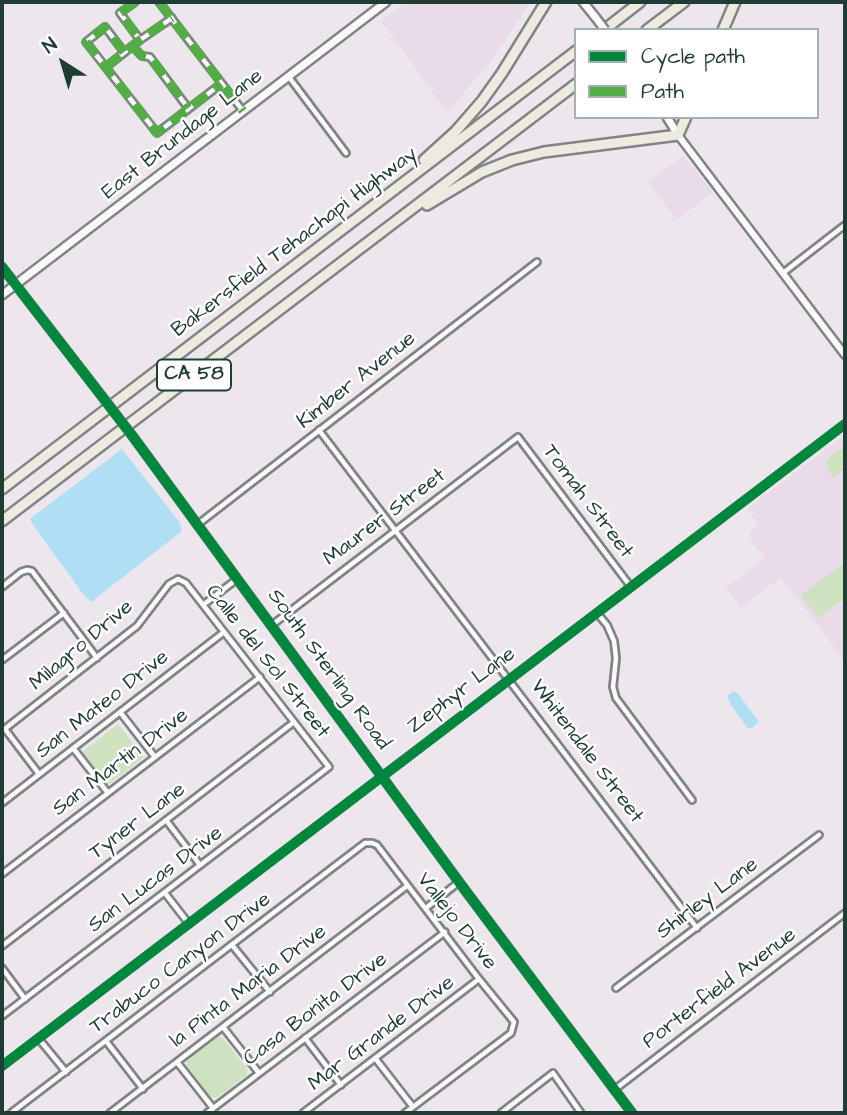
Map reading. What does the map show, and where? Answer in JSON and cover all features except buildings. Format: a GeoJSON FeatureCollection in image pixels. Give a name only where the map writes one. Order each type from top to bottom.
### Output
{"type":"FeatureCollection","features":[{"type":"Feature","properties":{"kind":"highway"},"geometry":{"type":"LineString","coordinates":[[351,223],[437,149],[469,116],[502,72],[546,2]]}},
{"type":"Feature","properties":{"kind":"highway"},"geometry":{"type":"LineString","coordinates":[[607,28],[640,2]]}},
{"type":"Feature","properties":{"kind":"highway"},"geometry":{"type":"LineString","coordinates":[[650,28],[684,2]]}},
{"type":"Feature","properties":{"kind":"highway"},"geometry":{"type":"LineString","coordinates":[[724,28],[735,2]]}},
{"type":"Feature","properties":{"kind":"highway","name":"Bakersfield Tehachapi Highway"},"geometry":{"type":"LineString","coordinates":[[2,489],[574,53]]}},
{"type":"Feature","properties":{"kind":"highway","name":"Bakersfield Tehachapi Highway"},"geometry":{"type":"LineString","coordinates":[[2,521],[574,86]]}},
{"type":"Feature","properties":{"kind":"highway"},"geometry":{"type":"LineString","coordinates":[[387,229],[468,180],[512,160],[544,152],[678,135],[685,119]]}},
{"type":"Feature","properties":{"kind":"main road","name":"East Brundage Lane"},"geometry":{"type":"LineString","coordinates":[[2,295],[386,2]]}},
{"type":"Feature","properties":{"kind":"main road"},"geometry":{"type":"LineString","coordinates":[[583,2],[603,28]]}},
{"type":"Feature","properties":{"kind":"main road"},"geometry":{"type":"LineString","coordinates":[[668,119],[678,135]]}},
{"type":"Feature","properties":{"kind":"street"},"geometry":{"type":"LineString","coordinates":[[135,2],[120,13],[140,40]]}},
{"type":"Feature","properties":{"kind":"street"},"geometry":{"type":"LineString","coordinates":[[159,2],[243,111]]}},
{"type":"Feature","properties":{"kind":"street"},"geometry":{"type":"LineString","coordinates":[[106,67],[172,18]]}},
{"type":"Feature","properties":{"kind":"street"},"geometry":{"type":"LineString","coordinates":[[124,52],[105,27],[86,41],[157,133],[221,84]]}},
{"type":"Feature","properties":{"kind":"street"},"geometry":{"type":"LineString","coordinates":[[132,46],[142,56],[150,57],[188,108]]}},
{"type":"Feature","properties":{"kind":"street"},"geometry":{"type":"LineString","coordinates":[[288,76],[346,153]]}},
{"type":"Feature","properties":{"kind":"street"},"geometry":{"type":"LineString","coordinates":[[678,135],[845,355]]}},
{"type":"Feature","properties":{"kind":"street"},"geometry":{"type":"LineString","coordinates":[[783,273],[845,225]]}},
{"type":"Feature","properties":{"kind":"street","name":"Kimber Avenue"},"geometry":{"type":"LineString","coordinates":[[197,525],[537,262]]}},
{"type":"Feature","properties":{"kind":"street","name":"South Sterling Road"},"geometry":{"type":"LineString","coordinates":[[2,267],[134,439],[632,1113]]}},
{"type":"Feature","properties":{"kind":"street","name":"Zephyr Lane"},"geometry":{"type":"LineString","coordinates":[[2,1066],[845,424]]}},
{"type":"Feature","properties":{"kind":"street","name":"Whitendale Street"},"geometry":{"type":"LineString","coordinates":[[319,430],[697,928]]}},
{"type":"Feature","properties":{"kind":"street","name":"Tomah Street"},"geometry":{"type":"LineString","coordinates":[[518,437],[631,586]]}},
{"type":"Feature","properties":{"kind":"street","name":"Maurer Street"},"geometry":{"type":"LineString","coordinates":[[272,625],[518,437]]}},
{"type":"Feature","properties":{"kind":"street"},"geometry":{"type":"LineString","coordinates":[[2,587],[21,572],[33,571],[97,659]]}},
{"type":"Feature","properties":{"kind":"street","name":"Calle del Sol Street"},"geometry":{"type":"LineString","coordinates":[[178,579],[187,583],[329,767]]}},
{"type":"Feature","properties":{"kind":"street","name":"Milagro Drive"},"geometry":{"type":"LineString","coordinates":[[3,730],[137,626],[169,584],[178,579]]}},
{"type":"Feature","properties":{"kind":"street"},"geometry":{"type":"LineString","coordinates":[[203,605],[237,579]]}},
{"type":"Feature","properties":{"kind":"street"},"geometry":{"type":"LineString","coordinates":[[2,660],[64,613]]}},
{"type":"Feature","properties":{"kind":"street"},"geometry":{"type":"LineString","coordinates":[[597,613],[607,625],[614,641],[616,658],[613,687],[616,698],[692,800]]}},
{"type":"Feature","properties":{"kind":"street","name":"San Mateo Drive"},"geometry":{"type":"LineString","coordinates":[[2,803],[224,632]]}},
{"type":"Feature","properties":{"kind":"street","name":"San Martin Drive"},"geometry":{"type":"LineString","coordinates":[[2,874],[260,677]]}},
{"type":"Feature","properties":{"kind":"street"},"geometry":{"type":"LineString","coordinates":[[120,712],[155,757]]}},
{"type":"Feature","properties":{"kind":"street","name":"Tyner Lane"},"geometry":{"type":"LineString","coordinates":[[2,946],[294,722]]}},
{"type":"Feature","properties":{"kind":"street"},"geometry":{"type":"LineString","coordinates":[[3,730],[39,774]]}},
{"type":"Feature","properties":{"kind":"street"},"geometry":{"type":"LineString","coordinates":[[74,748],[108,793]]}},
{"type":"Feature","properties":{"kind":"street","name":"San Lucas Drive"},"geometry":{"type":"LineString","coordinates":[[2,1016],[329,767]]}},
{"type":"Feature","properties":{"kind":"street"},"geometry":{"type":"LineString","coordinates":[[166,820],[200,865]]}},
{"type":"Feature","properties":{"kind":"street","name":"Shirley Lane"},"geometry":{"type":"LineString","coordinates":[[616,988],[819,835]]}},
{"type":"Feature","properties":{"kind":"street","name":"Vallejo Drive"},"geometry":{"type":"LineString","coordinates":[[372,843],[377,845],[514,1022],[511,1033],[413,1107]]}},
{"type":"Feature","properties":{"kind":"street","name":"Trabuco Canyon Drive"},"geometry":{"type":"LineString","coordinates":[[11,1113],[365,844],[372,843]]}},
{"type":"Feature","properties":{"kind":"street"},"geometry":{"type":"LineString","coordinates":[[426,908],[459,882]]}},
{"type":"Feature","properties":{"kind":"street","name":"la Pinta Maria Drive"},"geometry":{"type":"LineString","coordinates":[[110,1113],[407,886]]}},
{"type":"Feature","properties":{"kind":"street"},"geometry":{"type":"LineString","coordinates":[[165,893],[189,924]]}},
{"type":"Feature","properties":{"kind":"street","name":"Porterfield Avenue"},"geometry":{"type":"LineString","coordinates":[[614,1090],[845,913]]}},
{"type":"Feature","properties":{"kind":"street","name":"Casa Bonita Drive"},"geometry":{"type":"LineString","coordinates":[[206,1113],[445,932]]}},
{"type":"Feature","properties":{"kind":"street"},"geometry":{"type":"LineString","coordinates":[[232,945],[270,992]]}},
{"type":"Feature","properties":{"kind":"street"},"geometry":{"type":"LineString","coordinates":[[2,968],[25,999]]}},
{"type":"Feature","properties":{"kind":"street","name":"Mar Grande Drive"},"geometry":{"type":"LineString","coordinates":[[303,1113],[479,979]]}},
{"type":"Feature","properties":{"kind":"street"},"geometry":{"type":"LineString","coordinates":[[223,1027],[259,1073]]}},
{"type":"Feature","properties":{"kind":"street"},"geometry":{"type":"LineString","coordinates":[[39,1038],[66,1072]]}},
{"type":"Feature","properties":{"kind":"street"},"geometry":{"type":"LineString","coordinates":[[305,1038],[341,1085]]}},
{"type":"Feature","properties":{"kind":"street"},"geometry":{"type":"LineString","coordinates":[[106,1041],[143,1088]]}},
{"type":"Feature","properties":{"kind":"street"},"geometry":{"type":"LineString","coordinates":[[375,1058],[413,1107],[405,1113]]}},
{"type":"Feature","properties":{"kind":"street"},"geometry":{"type":"LineString","coordinates":[[177,1062],[213,1108]]}},
{"type":"Feature","properties":{"kind":"street"},"geometry":{"type":"LineString","coordinates":[[501,1113],[553,1073],[581,1113]]}},
{"type":"Feature","properties":{"kind":"shaded area"},"geometry":{"type":"Polygon","coordinates":[[[407,2],[531,2],[488,65],[447,112],[381,21],[407,2]]]}},
{"type":"Feature","properties":{"kind":"shaded area"},"geometry":{"type":"Polygon","coordinates":[[[683,156],[713,192],[677,220],[648,182],[683,156]]]}},
{"type":"Feature","properties":{"kind":"shaded area"},"geometry":{"type":"Polygon","coordinates":[[[845,435],[845,662],[781,577],[741,608],[726,588],[765,558],[751,540],[749,533],[759,525],[747,509],[845,435]]]}},
{"type":"Feature","properties":{"kind":"green space"},"geometry":{"type":"Polygon","coordinates":[[[845,446],[845,468],[833,478],[826,460],[845,446]]]}},
{"type":"Feature","properties":{"kind":"green space"},"geometry":{"type":"Polygon","coordinates":[[[845,562],[845,598],[818,618],[801,595],[845,562]]]}},
{"type":"Feature","properties":{"kind":"green space"},"geometry":{"type":"Polygon","coordinates":[[[118,724],[144,757],[108,785],[82,752],[118,724]]]}},
{"type":"Feature","properties":{"kind":"green space"},"geometry":{"type":"Polygon","coordinates":[[[218,1037],[223,1038],[247,1069],[247,1075],[216,1098],[210,1097],[187,1066],[187,1061],[218,1037]]]}},
{"type":"Feature","properties":{"kind":"water"},"geometry":{"type":"Polygon","coordinates":[[[122,449],[180,523],[182,531],[91,602],[31,522],[31,518],[122,449]]]}},
{"type":"Feature","properties":{"kind":"water"},"geometry":{"type":"Polygon","coordinates":[[[734,691],[759,722],[752,728],[747,727],[731,705],[727,696],[734,691]]]}},
{"type":"Feature","properties":{"kind":"marked path"},"geometry":{"type":"LineString","coordinates":[[135,2],[120,13],[140,40]]}},
{"type":"Feature","properties":{"kind":"marked path"},"geometry":{"type":"LineString","coordinates":[[159,2],[243,111]]}},
{"type":"Feature","properties":{"kind":"marked path"},"geometry":{"type":"LineString","coordinates":[[106,67],[172,18]]}},
{"type":"Feature","properties":{"kind":"marked path"},"geometry":{"type":"LineString","coordinates":[[124,52],[105,27],[86,42],[157,133],[221,84]]}},
{"type":"Feature","properties":{"kind":"marked path"},"geometry":{"type":"LineString","coordinates":[[132,46],[142,56],[150,57],[188,108]]}},
{"type":"Feature","properties":{"kind":"cycle path"},"geometry":{"type":"LineString","coordinates":[[2,267],[134,438],[632,1113]]}},
{"type":"Feature","properties":{"kind":"cycle path"},"geometry":{"type":"LineString","coordinates":[[2,1066],[845,424]]}}]}
